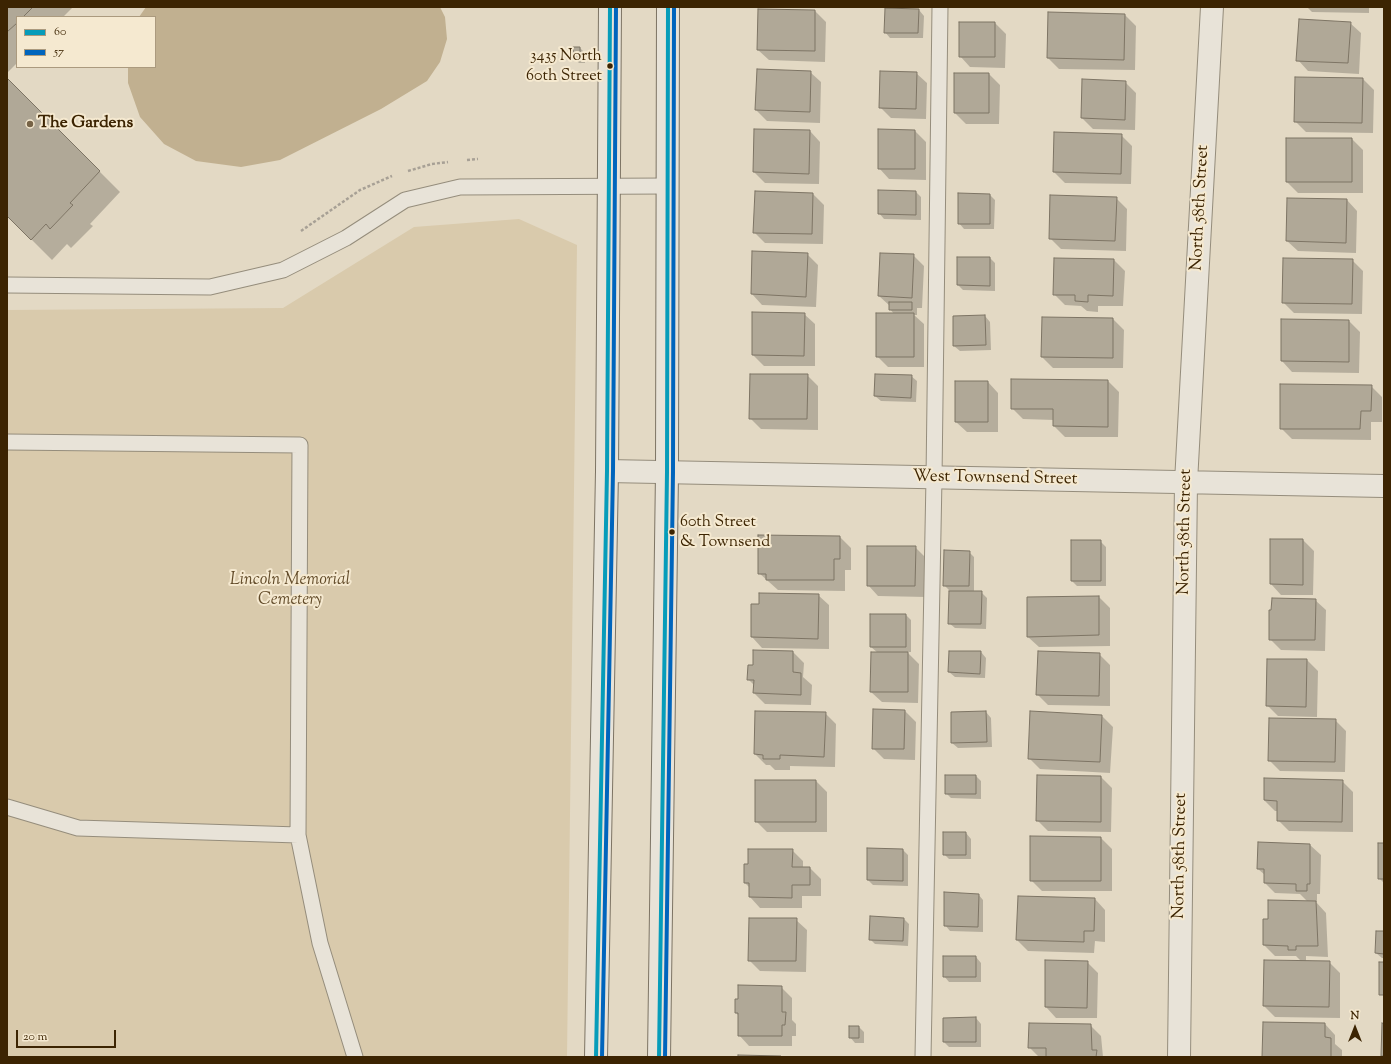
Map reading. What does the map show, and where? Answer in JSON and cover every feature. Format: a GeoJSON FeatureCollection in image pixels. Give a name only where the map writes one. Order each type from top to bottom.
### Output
{"type":"FeatureCollection","features":[{"type":"Feature","properties":{"kind":"main road"},"geometry":{"type":"LineString","coordinates":[[596,1057],[607,471],[610,7]]}},
{"type":"Feature","properties":{"kind":"main road"},"geometry":{"type":"LineString","coordinates":[[659,1057],[667,472],[668,7]]}},
{"type":"Feature","properties":{"kind":"main road","name":"North 58th Street"},"geometry":{"type":"LineString","coordinates":[[1179,1057],[1186,482],[1212,7]]}},
{"type":"Feature","properties":{"kind":"main road","name":"West Townsend Street"},"geometry":{"type":"LineString","coordinates":[[607,471],[1384,486]]}},
{"type":"Feature","properties":{"kind":"lane"},"geometry":{"type":"LineString","coordinates":[[923,1057],[934,478],[940,7]]}},
{"type":"Feature","properties":{"kind":"lane"},"geometry":{"type":"LineString","coordinates":[[7,285],[210,286],[283,270],[346,238],[405,200],[460,187],[668,186]]}},
{"type":"Feature","properties":{"kind":"lane"},"geometry":{"type":"LineString","coordinates":[[7,442],[300,445],[298,835],[320,944],[355,1057]]}},
{"type":"Feature","properties":{"kind":"lane"},"geometry":{"type":"LineString","coordinates":[[7,807],[78,828],[298,835]]}},
{"type":"Feature","properties":{"kind":"path"},"geometry":{"type":"LineString","coordinates":[[462,160],[485,160]]}},
{"type":"Feature","properties":{"kind":"path"},"geometry":{"type":"LineString","coordinates":[[403,173],[432,164],[455,161]]}},
{"type":"Feature","properties":{"kind":"path"},"geometry":{"type":"LineString","coordinates":[[298,232],[360,190],[396,175]]}},
{"type":"Feature","properties":{"kind":"green space","name":"Lincoln Memorial Cemetery"},"geometry":{"type":"Polygon","coordinates":[[[519,219],[577,245],[567,1057],[7,1057],[7,310],[283,308],[414,227],[519,219]]]}},
{"type":"Feature","properties":{"kind":"shaded area"},"geometry":{"type":"Polygon","coordinates":[[[146,7],[440,7],[445,17],[447,39],[440,62],[427,81],[381,109],[280,160],[241,167],[196,161],[164,144],[140,117],[128,83],[128,68],[156,68],[156,16],[140,16],[146,7]]]}},
{"type":"Feature","properties":{"kind":"building"},"geometry":{"type":"Polygon","coordinates":[[[7,7],[33,7],[24,16],[16,16],[16,24],[7,32],[7,7]]]}},
{"type":"Feature","properties":{"kind":"building"},"geometry":{"type":"Polygon","coordinates":[[[885,8],[919,9],[918,33],[884,33],[885,8]]]}},
{"type":"Feature","properties":{"kind":"building"},"geometry":{"type":"Polygon","coordinates":[[[758,9],[815,10],[815,51],[757,50],[758,9]]]}},
{"type":"Feature","properties":{"kind":"building"},"geometry":{"type":"Polygon","coordinates":[[[1048,12],[1125,14],[1124,60],[1047,58],[1048,12]]]}},
{"type":"Feature","properties":{"kind":"building"},"geometry":{"type":"Polygon","coordinates":[[[1299,19],[1351,22],[1348,63],[1296,61],[1299,19]]]}},
{"type":"Feature","properties":{"kind":"building"},"geometry":{"type":"Polygon","coordinates":[[[959,22],[995,22],[995,57],[959,57],[959,22]]]}},
{"type":"Feature","properties":{"kind":"building"},"geometry":{"type":"Polygon","coordinates":[[[573,47],[580,47],[580,58],[573,58],[573,47]]]}},
{"type":"Feature","properties":{"kind":"building"},"geometry":{"type":"Polygon","coordinates":[[[757,69],[811,71],[810,112],[755,110],[757,69]]]}},
{"type":"Feature","properties":{"kind":"building"},"geometry":{"type":"Polygon","coordinates":[[[880,71],[917,72],[916,109],[879,108],[880,71]]]}},
{"type":"Feature","properties":{"kind":"building"},"geometry":{"type":"Polygon","coordinates":[[[954,73],[989,73],[989,113],[954,113],[954,73]]]}},
{"type":"Feature","properties":{"kind":"building"},"geometry":{"type":"Polygon","coordinates":[[[1295,77],[1363,78],[1362,123],[1294,122],[1295,77]]]}},
{"type":"Feature","properties":{"kind":"building","name":"The Gardens"},"geometry":{"type":"Polygon","coordinates":[[[7,78],[100,171],[70,203],[73,205],[50,229],[46,224],[31,240],[7,216],[7,78]]]}},
{"type":"Feature","properties":{"kind":"building"},"geometry":{"type":"Polygon","coordinates":[[[1082,79],[1126,81],[1125,120],[1081,118],[1082,79]]]}},
{"type":"Feature","properties":{"kind":"building"},"geometry":{"type":"Polygon","coordinates":[[[754,129],[810,130],[809,174],[753,172],[754,129]]]}},
{"type":"Feature","properties":{"kind":"building"},"geometry":{"type":"Polygon","coordinates":[[[878,129],[915,130],[915,169],[878,169],[878,129]]]}},
{"type":"Feature","properties":{"kind":"building"},"geometry":{"type":"Polygon","coordinates":[[[1054,132],[1122,134],[1121,174],[1053,172],[1054,132]]]}},
{"type":"Feature","properties":{"kind":"building"},"geometry":{"type":"Polygon","coordinates":[[[1286,138],[1352,138],[1352,182],[1286,182],[1286,138]]]}},
{"type":"Feature","properties":{"kind":"building"},"geometry":{"type":"Polygon","coordinates":[[[878,190],[916,191],[916,215],[878,214],[878,190]]]}},
{"type":"Feature","properties":{"kind":"building"},"geometry":{"type":"Polygon","coordinates":[[[755,191],[813,193],[812,234],[753,233],[755,191]]]}},
{"type":"Feature","properties":{"kind":"building"},"geometry":{"type":"Polygon","coordinates":[[[958,193],[990,194],[990,224],[958,224],[958,193]]]}},
{"type":"Feature","properties":{"kind":"building"},"geometry":{"type":"Polygon","coordinates":[[[1050,195],[1117,197],[1115,241],[1049,239],[1050,195]]]}},
{"type":"Feature","properties":{"kind":"building"},"geometry":{"type":"Polygon","coordinates":[[[1287,198],[1347,199],[1346,243],[1286,241],[1287,198]]]}},
{"type":"Feature","properties":{"kind":"building"},"geometry":{"type":"Polygon","coordinates":[[[752,251],[808,253],[806,297],[751,294],[752,251]]]}},
{"type":"Feature","properties":{"kind":"building"},"geometry":{"type":"Polygon","coordinates":[[[880,253],[914,254],[912,298],[878,296],[880,253]]]}},
{"type":"Feature","properties":{"kind":"building"},"geometry":{"type":"Polygon","coordinates":[[[957,257],[990,257],[990,286],[957,285],[957,257]]]}},
{"type":"Feature","properties":{"kind":"building"},"geometry":{"type":"Polygon","coordinates":[[[1054,258],[1114,259],[1113,296],[1088,295],[1088,302],[1075,301],[1075,295],[1053,295],[1054,258]]]}},
{"type":"Feature","properties":{"kind":"building"},"geometry":{"type":"Polygon","coordinates":[[[1283,258],[1353,259],[1352,304],[1282,303],[1283,258]]]}},
{"type":"Feature","properties":{"kind":"building"},"geometry":{"type":"Polygon","coordinates":[[[889,302],[912,302],[912,310],[889,310],[889,302]]]}},
{"type":"Feature","properties":{"kind":"building"},"geometry":{"type":"Polygon","coordinates":[[[752,312],[805,313],[804,356],[752,355],[752,312]]]}},
{"type":"Feature","properties":{"kind":"building"},"geometry":{"type":"Polygon","coordinates":[[[876,313],[914,313],[914,357],[876,357],[876,313]]]}},
{"type":"Feature","properties":{"kind":"building"},"geometry":{"type":"Polygon","coordinates":[[[985,315],[986,345],[953,346],[953,316],[985,315]]]}},
{"type":"Feature","properties":{"kind":"building"},"geometry":{"type":"Polygon","coordinates":[[[1042,317],[1113,318],[1113,358],[1041,357],[1042,317]]]}},
{"type":"Feature","properties":{"kind":"building"},"geometry":{"type":"Polygon","coordinates":[[[1281,319],[1349,320],[1349,362],[1281,361],[1281,319]]]}},
{"type":"Feature","properties":{"kind":"building"},"geometry":{"type":"Polygon","coordinates":[[[750,374],[808,374],[807,419],[749,419],[750,374]]]}},
{"type":"Feature","properties":{"kind":"building"},"geometry":{"type":"Polygon","coordinates":[[[875,374],[912,375],[911,398],[874,396],[875,374]]]}},
{"type":"Feature","properties":{"kind":"building"},"geometry":{"type":"Polygon","coordinates":[[[1011,379],[1108,380],[1108,427],[1053,426],[1053,409],[1011,409],[1011,379]]]}},
{"type":"Feature","properties":{"kind":"building"},"geometry":{"type":"Polygon","coordinates":[[[955,381],[988,381],[988,422],[955,422],[955,381]]]}},
{"type":"Feature","properties":{"kind":"building"},"geometry":{"type":"Polygon","coordinates":[[[1280,384],[1372,385],[1371,411],[1361,411],[1360,429],[1280,429],[1280,384]]]}},
{"type":"Feature","properties":{"kind":"building"},"geometry":{"type":"Polygon","coordinates":[[[758,535],[840,536],[840,559],[834,559],[834,580],[766,580],[766,574],[758,574],[758,535]]]}},
{"type":"Feature","properties":{"kind":"building"},"geometry":{"type":"Polygon","coordinates":[[[1270,539],[1303,539],[1303,585],[1270,584],[1270,539]]]}},
{"type":"Feature","properties":{"kind":"building"},"geometry":{"type":"Polygon","coordinates":[[[1071,540],[1101,540],[1101,581],[1071,581],[1071,540]]]}},
{"type":"Feature","properties":{"kind":"building"},"geometry":{"type":"Polygon","coordinates":[[[867,546],[916,546],[915,586],[867,586],[867,546]]]}},
{"type":"Feature","properties":{"kind":"building"},"geometry":{"type":"Polygon","coordinates":[[[944,550],[970,551],[969,586],[943,586],[944,550]]]}},
{"type":"Feature","properties":{"kind":"building"},"geometry":{"type":"Polygon","coordinates":[[[949,591],[982,591],[981,624],[948,624],[949,591]]]}},
{"type":"Feature","properties":{"kind":"building"},"geometry":{"type":"Polygon","coordinates":[[[759,593],[819,594],[818,639],[751,637],[751,604],[759,604],[759,593]]]}},
{"type":"Feature","properties":{"kind":"building"},"geometry":{"type":"Polygon","coordinates":[[[1099,596],[1099,635],[1027,637],[1027,597],[1099,596]]]}},
{"type":"Feature","properties":{"kind":"building"},"geometry":{"type":"Polygon","coordinates":[[[1272,598],[1316,599],[1315,640],[1269,640],[1269,610],[1271,610],[1272,598]]]}},
{"type":"Feature","properties":{"kind":"building"},"geometry":{"type":"Polygon","coordinates":[[[870,614],[906,614],[906,647],[870,647],[870,614]]]}},
{"type":"Feature","properties":{"kind":"building"},"geometry":{"type":"Polygon","coordinates":[[[753,650],[793,651],[793,672],[801,673],[801,695],[753,693],[754,680],[747,680],[748,665],[753,665],[753,650]]]}},
{"type":"Feature","properties":{"kind":"building"},"geometry":{"type":"Polygon","coordinates":[[[949,651],[981,651],[980,674],[948,672],[949,651]]]}},
{"type":"Feature","properties":{"kind":"building"},"geometry":{"type":"Polygon","coordinates":[[[1038,651],[1100,653],[1099,696],[1036,695],[1038,651]]]}},
{"type":"Feature","properties":{"kind":"building"},"geometry":{"type":"Polygon","coordinates":[[[871,652],[908,652],[908,692],[870,692],[871,652]]]}},
{"type":"Feature","properties":{"kind":"building"},"geometry":{"type":"Polygon","coordinates":[[[1267,659],[1307,659],[1306,707],[1266,706],[1267,659]]]}},
{"type":"Feature","properties":{"kind":"building"},"geometry":{"type":"Polygon","coordinates":[[[873,709],[905,710],[904,749],[872,749],[873,709]]]}},
{"type":"Feature","properties":{"kind":"building"},"geometry":{"type":"Polygon","coordinates":[[[755,711],[826,712],[824,757],[780,755],[780,759],[763,759],[763,755],[754,754],[755,711]]]}},
{"type":"Feature","properties":{"kind":"building"},"geometry":{"type":"Polygon","coordinates":[[[986,711],[987,742],[951,743],[951,712],[986,711]]]}},
{"type":"Feature","properties":{"kind":"building"},"geometry":{"type":"Polygon","coordinates":[[[1030,711],[1102,715],[1100,762],[1028,759],[1030,711]]]}},
{"type":"Feature","properties":{"kind":"building"},"geometry":{"type":"Polygon","coordinates":[[[1269,718],[1336,719],[1335,762],[1268,761],[1269,718]]]}},
{"type":"Feature","properties":{"kind":"building"},"geometry":{"type":"Polygon","coordinates":[[[945,775],[976,775],[976,794],[945,794],[945,775]]]}},
{"type":"Feature","properties":{"kind":"building"},"geometry":{"type":"Polygon","coordinates":[[[1037,775],[1101,776],[1101,822],[1036,821],[1037,775]]]}},
{"type":"Feature","properties":{"kind":"building"},"geometry":{"type":"Polygon","coordinates":[[[1264,778],[1343,780],[1342,822],[1277,821],[1277,801],[1264,800],[1264,778]]]}},
{"type":"Feature","properties":{"kind":"building"},"geometry":{"type":"Polygon","coordinates":[[[755,780],[816,780],[816,822],[755,822],[755,780]]]}},
{"type":"Feature","properties":{"kind":"building"},"geometry":{"type":"Polygon","coordinates":[[[943,832],[966,832],[966,855],[943,855],[943,832]]]}},
{"type":"Feature","properties":{"kind":"building"},"geometry":{"type":"Polygon","coordinates":[[[1030,836],[1101,837],[1101,881],[1030,881],[1030,836]]]}},
{"type":"Feature","properties":{"kind":"building"},"geometry":{"type":"Polygon","coordinates":[[[1258,842],[1310,844],[1310,884],[1307,884],[1307,891],[1296,891],[1296,884],[1264,883],[1264,869],[1257,869],[1258,842]]]}},
{"type":"Feature","properties":{"kind":"building"},"geometry":{"type":"Polygon","coordinates":[[[1378,843],[1384,843],[1384,879],[1378,879],[1378,843]]]}},
{"type":"Feature","properties":{"kind":"building"},"geometry":{"type":"Polygon","coordinates":[[[867,848],[903,849],[903,881],[867,880],[867,848]]]}},
{"type":"Feature","properties":{"kind":"building"},"geometry":{"type":"Polygon","coordinates":[[[748,849],[793,849],[792,867],[810,867],[810,885],[792,885],[792,898],[749,897],[749,883],[744,883],[744,864],[748,864],[748,849]]]}},
{"type":"Feature","properties":{"kind":"building"},"geometry":{"type":"Polygon","coordinates":[[[944,892],[979,894],[978,927],[944,926],[944,892]]]}},
{"type":"Feature","properties":{"kind":"building"},"geometry":{"type":"Polygon","coordinates":[[[1018,896],[1095,898],[1094,931],[1084,931],[1084,942],[1016,940],[1018,896]]]}},
{"type":"Feature","properties":{"kind":"building"},"geometry":{"type":"Polygon","coordinates":[[[1268,900],[1316,901],[1318,946],[1296,946],[1296,950],[1288,950],[1288,946],[1263,945],[1263,919],[1268,919],[1268,900]]]}},
{"type":"Feature","properties":{"kind":"building"},"geometry":{"type":"Polygon","coordinates":[[[870,916],[904,918],[903,941],[869,940],[870,916]]]}},
{"type":"Feature","properties":{"kind":"building"},"geometry":{"type":"Polygon","coordinates":[[[749,918],[797,918],[796,961],[748,961],[749,918]]]}},
{"type":"Feature","properties":{"kind":"building"},"geometry":{"type":"Polygon","coordinates":[[[1376,931],[1384,931],[1384,954],[1375,953],[1376,931]]]}},
{"type":"Feature","properties":{"kind":"building"},"geometry":{"type":"Polygon","coordinates":[[[943,956],[976,956],[976,977],[943,977],[943,956]]]}},
{"type":"Feature","properties":{"kind":"building"},"geometry":{"type":"Polygon","coordinates":[[[1045,960],[1088,961],[1087,1008],[1045,1007],[1045,960]]]}},
{"type":"Feature","properties":{"kind":"building"},"geometry":{"type":"Polygon","coordinates":[[[1264,960],[1330,961],[1329,1007],[1263,1006],[1264,960]]]}},
{"type":"Feature","properties":{"kind":"building"},"geometry":{"type":"Polygon","coordinates":[[[1379,962],[1384,962],[1384,995],[1379,995],[1379,962]]]}},
{"type":"Feature","properties":{"kind":"building"},"geometry":{"type":"Polygon","coordinates":[[[738,985],[782,986],[782,1012],[786,1012],[785,1025],[782,1025],[782,1036],[738,1036],[738,1013],[735,1013],[735,999],[738,999],[738,985]]]}},
{"type":"Feature","properties":{"kind":"building"},"geometry":{"type":"Polygon","coordinates":[[[976,1017],[976,1042],[943,1042],[943,1018],[976,1017]]]}},
{"type":"Feature","properties":{"kind":"building"},"geometry":{"type":"Polygon","coordinates":[[[1263,1022],[1325,1023],[1325,1037],[1331,1038],[1331,1057],[1262,1057],[1263,1022]]]}},
{"type":"Feature","properties":{"kind":"building"},"geometry":{"type":"Polygon","coordinates":[[[1029,1023],[1091,1024],[1092,1050],[1097,1050],[1096,1057],[1046,1057],[1046,1048],[1028,1048],[1029,1023]]]}},
{"type":"Feature","properties":{"kind":"building"},"geometry":{"type":"Polygon","coordinates":[[[1382,1023],[1384,1024],[1384,1056],[1381,1056],[1382,1023]]]}},
{"type":"Feature","properties":{"kind":"building"},"geometry":{"type":"Polygon","coordinates":[[[849,1026],[859,1026],[859,1038],[849,1038],[849,1026]]]}},
{"type":"Feature","properties":{"kind":"building"},"geometry":{"type":"Polygon","coordinates":[[[738,1055],[781,1056],[781,1057],[738,1057],[738,1055]]]}},
{"type":"Feature","properties":{"kind":"transit line","name":"60"},"geometry":{"type":"LineString","coordinates":[[596,1057],[607,471],[610,7]]}},
{"type":"Feature","properties":{"kind":"transit line","name":"57"},"geometry":{"type":"LineString","coordinates":[[602,1057],[613,471],[616,7]]}},
{"type":"Feature","properties":{"kind":"transit line","name":"60"},"geometry":{"type":"LineString","coordinates":[[659,1057],[667,472],[668,7]]}},
{"type":"Feature","properties":{"kind":"transit line","name":"57"},"geometry":{"type":"LineString","coordinates":[[665,1057],[673,472],[674,7]]}},
{"type":"Feature","properties":{"kind":"place","name":"3435 North 60th Street"},"geometry":{"type":"Point","coordinates":[610,66]}},
{"type":"Feature","properties":{"kind":"place","name":"The Gardens"},"geometry":{"type":"Point","coordinates":[30,124]}},
{"type":"Feature","properties":{"kind":"place","name":"60th Street & Townsend"},"geometry":{"type":"Point","coordinates":[672,532]}}]}
